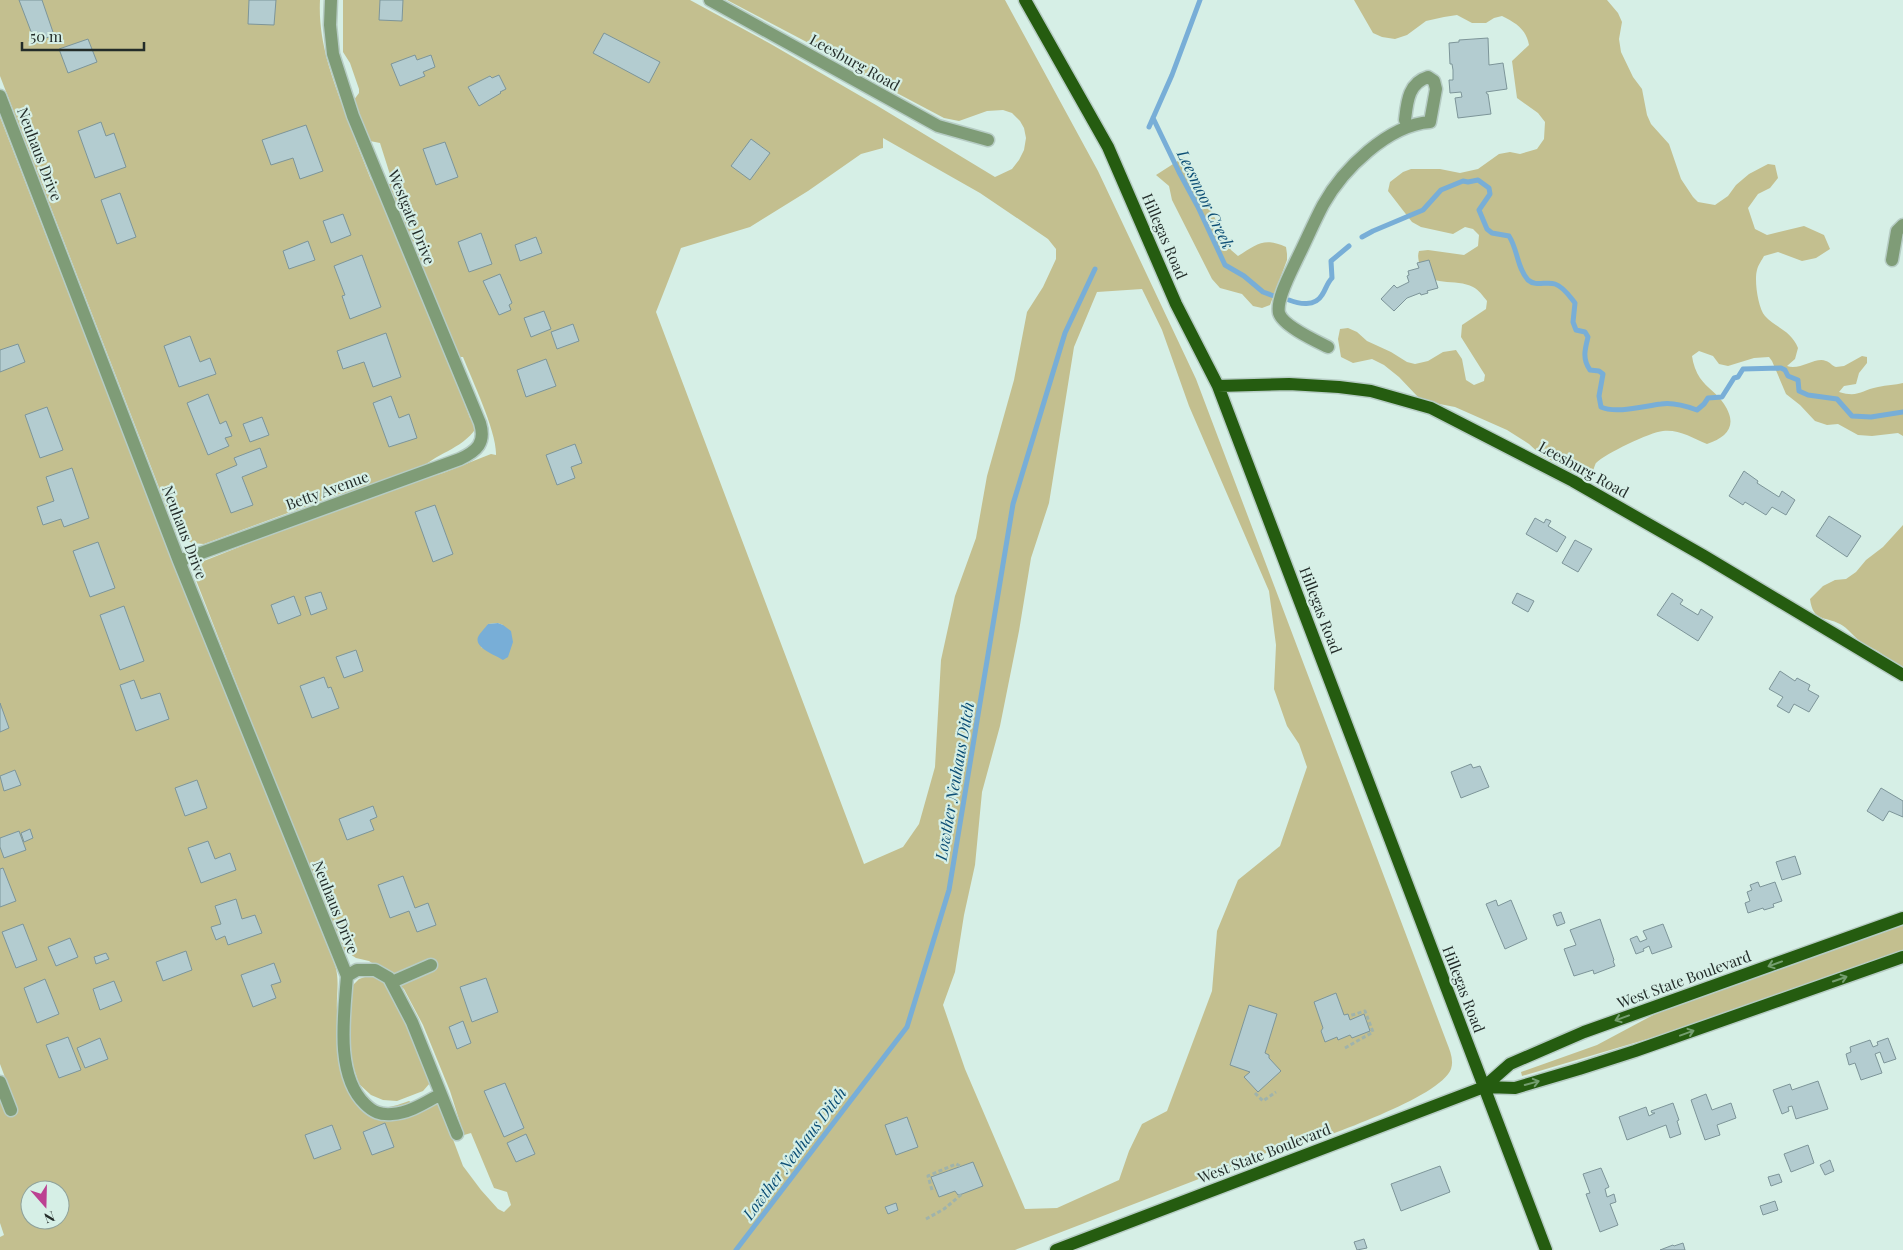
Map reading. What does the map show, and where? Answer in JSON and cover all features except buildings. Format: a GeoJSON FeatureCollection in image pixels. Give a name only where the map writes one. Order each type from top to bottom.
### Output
{"type":"FeatureCollection","features":[{"type":"Feature","properties":{"kind":"main road","name":"Hillegas Road"},"geometry":{"type":"LineString","coordinates":[[1025,0],[1108,146],[1176,304],[1218,386],[1546,1250]]}},
{"type":"Feature","properties":{"kind":"main road","name":"Leesburg Road"},"geometry":{"type":"LineString","coordinates":[[1218,386],[1289,384],[1347,388],[1371,391],[1431,408],[1573,481],[1704,556],[1903,676]]}},
{"type":"Feature","properties":{"kind":"main road","name":"West State Boulevard"},"geometry":{"type":"LineString","coordinates":[[1056,1250],[1484,1087],[1510,1064],[1584,1032],[1903,918]]}},
{"type":"Feature","properties":{"kind":"main road","name":"West State Boulevard"},"geometry":{"type":"LineString","coordinates":[[1484,1087],[1515,1088],[1589,1066],[1903,957]]}},
{"type":"Feature","properties":{"kind":"street","name":"Westgate Drive"},"geometry":{"type":"LineString","coordinates":[[331,0],[330,25],[333,54],[353,116],[480,423],[483,432],[481,443]]}},
{"type":"Feature","properties":{"kind":"street","name":"Leesburg Road"},"geometry":{"type":"LineString","coordinates":[[710,0],[938,126],[988,140]]}},
{"type":"Feature","properties":{"kind":"street"},"geometry":{"type":"LineString","coordinates":[[1328,347],[1285,322],[1280,315],[1278,306],[1281,296],[1323,205],[1346,173],[1384,139],[1396,131],[1419,123],[1430,122],[1436,90],[1434,81],[1428,78],[1421,79],[1412,88],[1407,103],[1405,120]]}},
{"type":"Feature","properties":{"kind":"street","name":"Neuhaus Drive"},"geometry":{"type":"LineString","coordinates":[[0,96],[179,561],[347,976],[343,1025],[345,1065],[356,1095],[374,1112],[392,1114],[418,1107],[441,1094]]}},
{"type":"Feature","properties":{"kind":"street"},"geometry":{"type":"LineString","coordinates":[[1892,260],[1897,230],[1903,225]]}},
{"type":"Feature","properties":{"kind":"street","name":"Betty Avenue"},"geometry":{"type":"LineString","coordinates":[[179,561],[460,459],[472,454],[481,443]]}},
{"type":"Feature","properties":{"kind":"street"},"geometry":{"type":"LineString","coordinates":[[431,965],[392,982],[412,1022],[457,1134]]}},
{"type":"Feature","properties":{"kind":"street","name":"Neuhaus Drive"},"geometry":{"type":"LineString","coordinates":[[347,976],[357,970],[374,970],[390,978],[392,982]]}},
{"type":"Feature","properties":{"kind":"street"},"geometry":{"type":"LineString","coordinates":[[0,1082],[11,1110]]}},
{"type":"Feature","properties":{"kind":"path"},"geometry":{"type":"LineString","coordinates":[[1346,1048],[1373,1032],[1365,1011],[1349,1016]]}},
{"type":"Feature","properties":{"kind":"path"},"geometry":{"type":"LineString","coordinates":[[1255,1093],[1263,1101],[1276,1092]]}},
{"type":"Feature","properties":{"kind":"path"},"geometry":{"type":"LineString","coordinates":[[932,1190],[928,1176],[956,1164],[960,1166]]}},
{"type":"Feature","properties":{"kind":"path"},"geometry":{"type":"LineString","coordinates":[[926,1219],[944,1210],[962,1194]]}},
{"type":"Feature","properties":{"kind":"shaded area"},"geometry":{"type":"Polygon","coordinates":[[[0,0],[320,0],[323,43],[330,71],[345,112],[359,93],[359,89],[350,63],[343,52],[343,0],[690,0],[876,105],[995,177],[1012,169],[1024,150],[1026,138],[1024,128],[1012,113],[1003,110],[987,111],[959,121],[944,118],[727,0],[1005,0],[1098,171],[1196,379],[1449,1049],[1452,1059],[1451,1069],[1442,1080],[1426,1092],[1380,1115],[1294,1148],[1287,1145],[1015,1250],[0,1250],[0,1237],[4,1235],[0,1223],[0,1099],[15,1104],[0,1064],[0,117],[175,567],[335,965],[339,1032],[354,1095],[380,1107],[392,1107],[409,1101],[414,1104],[439,1102],[463,1166],[498,1209],[504,1212],[511,1205],[507,1192],[494,1188],[471,1133],[464,1135],[450,1091],[423,1025],[404,989],[369,961],[356,958],[339,947],[196,580],[197,570],[204,561],[342,506],[342,493],[204,544],[192,543],[177,534],[0,76],[0,0]],[[883,138],[883,148],[861,154],[808,191],[750,227],[681,248],[656,312],[864,864],[903,847],[919,824],[935,767],[941,660],[955,596],[976,538],[987,476],[1014,380],[1027,312],[1043,287],[1056,259],[1056,249],[1048,239],[980,193],[883,138]],[[365,140],[356,142],[371,180],[383,184],[393,184],[380,143],[365,140]],[[1142,289],[1097,292],[1074,347],[1049,503],[1031,558],[1000,726],[982,792],[975,865],[964,915],[955,972],[943,1005],[965,1069],[1025,1209],[1057,1208],[1119,1180],[1129,1151],[1142,1124],[1167,1111],[1212,991],[1217,931],[1238,880],[1280,846],[1307,767],[1299,744],[1287,726],[1274,689],[1276,645],[1269,591],[1189,406],[1162,330],[1142,289]],[[447,357],[470,418],[472,418],[476,428],[456,447],[432,460],[418,472],[419,480],[443,473],[491,454],[496,455],[493,433],[463,357],[447,357]],[[498,623],[488,624],[481,647],[491,652],[503,625],[498,623]]]}},
{"type":"Feature","properties":{"kind":"shaded area"},"geometry":{"type":"Polygon","coordinates":[[[1354,0],[1607,0],[1618,13],[1622,22],[1619,39],[1621,52],[1633,77],[1642,89],[1647,115],[1651,124],[1669,144],[1681,179],[1693,197],[1698,202],[1715,205],[1728,196],[1736,185],[1749,174],[1768,164],[1775,165],[1778,178],[1770,188],[1758,194],[1748,208],[1755,229],[1767,235],[1804,226],[1824,235],[1830,249],[1816,258],[1802,261],[1778,252],[1764,256],[1756,275],[1759,301],[1765,316],[1787,333],[1798,348],[1795,359],[1787,366],[1797,367],[1822,360],[1836,367],[1844,366],[1862,356],[1867,357],[1867,363],[1859,373],[1856,384],[1844,386],[1839,392],[1856,394],[1872,388],[1903,383],[1903,436],[1898,433],[1872,436],[1858,435],[1838,424],[1827,425],[1815,421],[1786,394],[1769,357],[1754,358],[1728,366],[1719,364],[1713,356],[1699,351],[1692,356],[1697,373],[1703,382],[1722,400],[1728,411],[1730,424],[1725,434],[1707,444],[1674,431],[1657,432],[1608,454],[1596,463],[1593,470],[1581,476],[1541,455],[1529,444],[1507,430],[1455,407],[1429,402],[1418,397],[1399,377],[1384,365],[1372,359],[1353,363],[1341,357],[1338,339],[1340,329],[1348,328],[1357,332],[1367,341],[1407,362],[1415,364],[1428,361],[1443,352],[1456,350],[1462,359],[1466,380],[1474,385],[1484,381],[1485,375],[1461,337],[1462,325],[1486,309],[1487,301],[1479,291],[1466,284],[1429,278],[1420,267],[1418,257],[1419,251],[1428,250],[1464,255],[1478,246],[1479,235],[1473,229],[1465,227],[1453,234],[1421,227],[1412,222],[1388,191],[1390,182],[1403,172],[1411,169],[1440,169],[1460,173],[1478,169],[1499,154],[1510,152],[1520,154],[1537,149],[1544,139],[1545,122],[1538,113],[1517,98],[1512,61],[1529,45],[1523,31],[1512,21],[1502,16],[1486,23],[1472,23],[1457,15],[1444,17],[1426,21],[1407,35],[1395,39],[1373,33],[1354,0]]]}},
{"type":"Feature","properties":{"kind":"shaded area"},"geometry":{"type":"Polygon","coordinates":[[[1184,157],[1231,250],[1238,256],[1250,248],[1266,242],[1286,247],[1287,260],[1270,305],[1262,308],[1253,306],[1242,294],[1220,288],[1212,279],[1172,200],[1169,186],[1156,175],[1184,157]]]}},
{"type":"Feature","properties":{"kind":"shaded area"},"geometry":{"type":"Polygon","coordinates":[[[1903,525],[1903,681],[1901,681],[1897,679],[1882,654],[1861,642],[1843,626],[1817,615],[1810,599],[1823,586],[1835,580],[1846,579],[1856,572],[1903,525]]]}},
{"type":"Feature","properties":{"kind":"shaded area"},"geometry":{"type":"Polygon","coordinates":[[[1903,924],[1903,951],[1678,1030],[1522,1076],[1521,1072],[1597,1045],[1655,1014],[1903,924]]]}},
{"type":"Feature","properties":{"kind":"shaded area"},"geometry":{"type":"Polygon","coordinates":[[[368,976],[378,978],[392,986],[430,1083],[423,1091],[397,1101],[383,1100],[371,1095],[359,1084],[354,1069],[348,1040],[352,986],[359,979],[368,976]]]}},
{"type":"Feature","properties":{"kind":"water"},"geometry":{"type":"Polygon","coordinates":[[[498,623],[511,631],[513,642],[508,657],[503,660],[482,648],[478,641],[479,635],[488,624],[498,623]]]}},
{"type":"Feature","properties":{"kind":"waterway","name":"Lowther Neuhaus Ditch"},"geometry":{"type":"LineString","coordinates":[[1149,127],[1172,75],[1200,0]]}},
{"type":"Feature","properties":{"kind":"waterway","name":"Leesmoor Creek"},"geometry":{"type":"LineString","coordinates":[[1153,118],[1225,265],[1244,276],[1263,292],[1274,296]]}},
{"type":"Feature","properties":{"kind":"waterway","name":"Leesmoor Creek"},"geometry":{"type":"LineString","coordinates":[[1362,237],[1423,210],[1441,190],[1463,181],[1478,180],[1489,188],[1490,194],[1479,210],[1487,229],[1492,233],[1509,236],[1524,275],[1528,280],[1538,284],[1552,283],[1558,285],[1575,303],[1573,322],[1576,330],[1585,332],[1588,337],[1585,350],[1587,366],[1590,370],[1599,371],[1603,374],[1599,396],[1601,407],[1622,410],[1670,404],[1697,410],[1708,398],[1722,397],[1734,378],[1738,377],[1743,369],[1781,368],[1785,370],[1788,376],[1798,380],[1799,391],[1808,395],[1837,399],[1852,416],[1871,417],[1903,412]]}},
{"type":"Feature","properties":{"kind":"waterway","name":"Leesmoor Creek"},"geometry":{"type":"LineString","coordinates":[[1289,300],[1307,304],[1319,299],[1332,278],[1331,261],[1349,246]]}},
{"type":"Feature","properties":{"kind":"waterway","name":"Lowther Neuhaus Ditch"},"geometry":{"type":"LineString","coordinates":[[736,1250],[907,1027],[949,890],[1013,504],[1065,333],[1095,269]]}}]}
